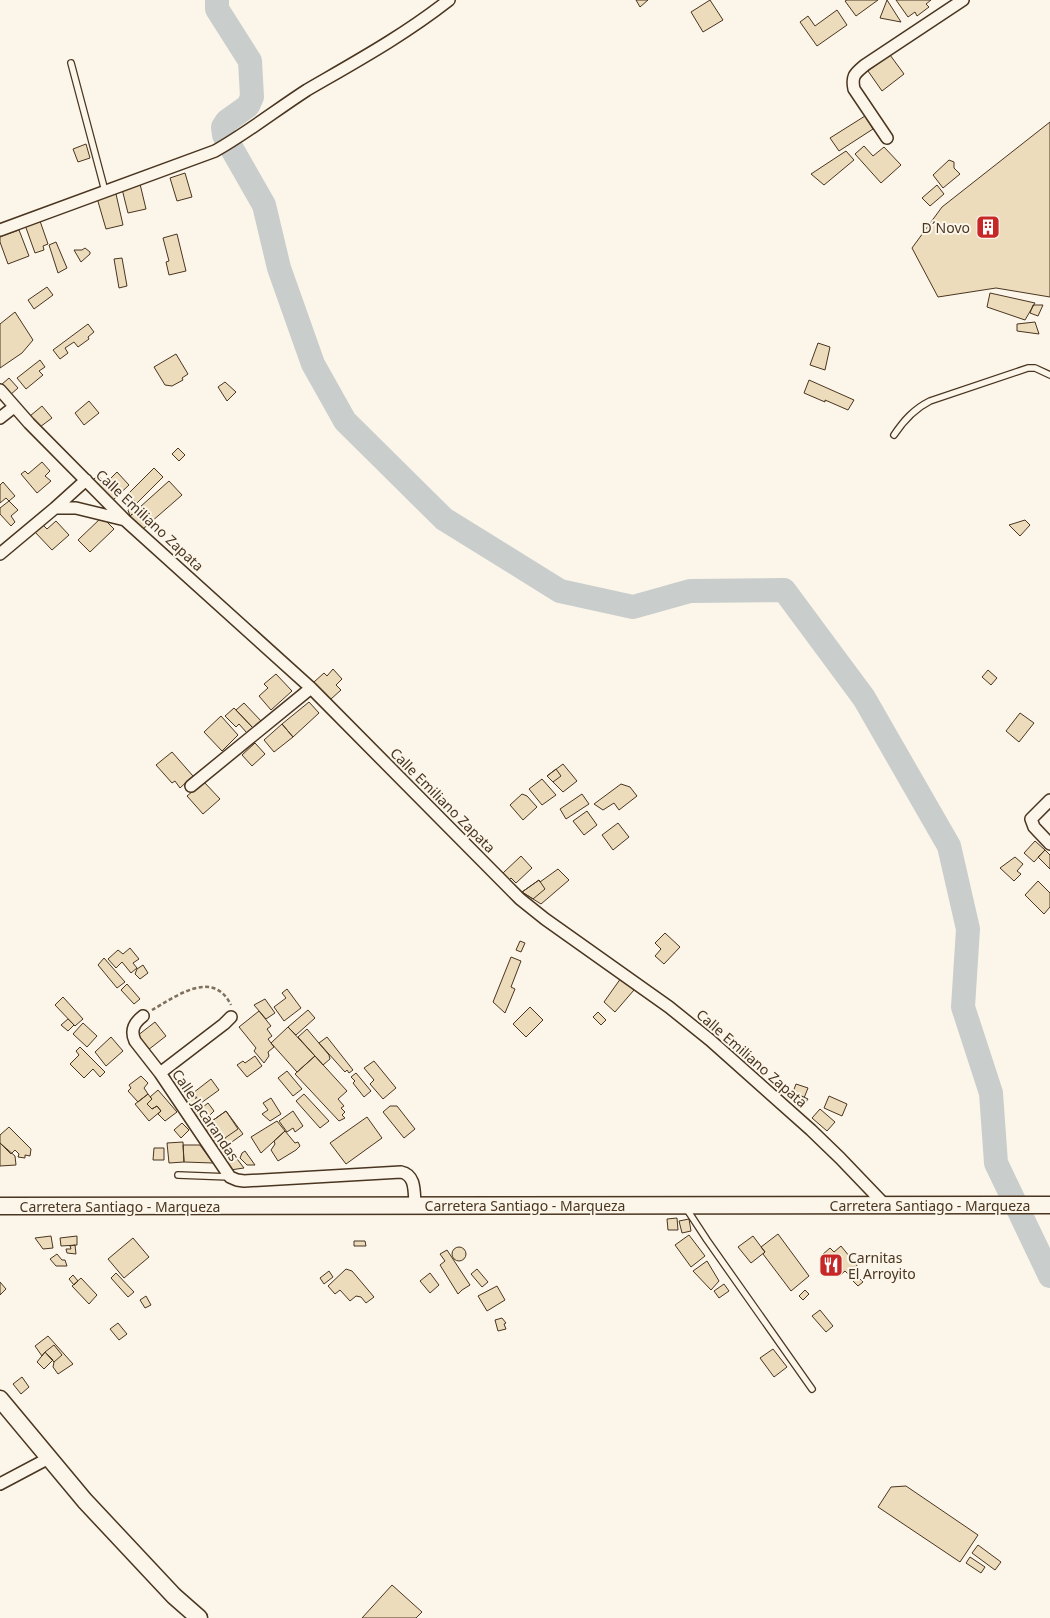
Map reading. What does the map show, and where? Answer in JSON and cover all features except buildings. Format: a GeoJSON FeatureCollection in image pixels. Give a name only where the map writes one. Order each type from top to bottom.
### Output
{"type":"FeatureCollection","features":[{"type":"Feature","properties":{"kind":"main road","name":"Carretera Santiago - Marqueza"},"geometry":{"type":"LineString","coordinates":[[0,1206],[1050,1205]]}},
{"type":"Feature","properties":{"kind":"main road"},"geometry":{"type":"LineString","coordinates":[[0,1398],[84,1502],[174,1596],[199,1618]]}},
{"type":"Feature","properties":{"kind":"street"},"geometry":{"type":"LineString","coordinates":[[0,230],[215,151],[235,140],[306,91],[391,41],[449,0]]}},
{"type":"Feature","properties":{"kind":"street"},"geometry":{"type":"LineString","coordinates":[[887,138],[854,89],[852,81],[854,75],[865,65],[963,0]]}},
{"type":"Feature","properties":{"kind":"street","name":"Calle Emiliano Zapata"},"geometry":{"type":"LineString","coordinates":[[0,390],[14,407],[126,521],[311,688],[520,899],[545,919],[669,1006],[710,1040],[811,1130],[886,1206]]}},
{"type":"Feature","properties":{"kind":"street"},"geometry":{"type":"LineString","coordinates":[[0,418],[14,407]]}},
{"type":"Feature","properties":{"kind":"street"},"geometry":{"type":"LineString","coordinates":[[0,554],[86,480]]}},
{"type":"Feature","properties":{"kind":"street"},"geometry":{"type":"LineString","coordinates":[[55,508],[76,508],[126,521]]}},
{"type":"Feature","properties":{"kind":"street"},"geometry":{"type":"LineString","coordinates":[[191,786],[311,688]]}},
{"type":"Feature","properties":{"kind":"street"},"geometry":{"type":"LineString","coordinates":[[1050,800],[1031,819],[1034,827],[1050,844]]}},
{"type":"Feature","properties":{"kind":"street","name":"Calle Jacarandas"},"geometry":{"type":"LineString","coordinates":[[142,1016],[136,1022],[132,1035],[230,1177],[244,1181],[401,1172],[406,1173],[413,1180],[415,1205]]}},
{"type":"Feature","properties":{"kind":"street"},"geometry":{"type":"LineString","coordinates":[[160,1073],[231,1017]]}},
{"type":"Feature","properties":{"kind":"street"},"geometry":{"type":"LineString","coordinates":[[0,1484],[49,1458]]}},
{"type":"Feature","properties":{"kind":"lane"},"geometry":{"type":"LineString","coordinates":[[71,63],[105,191]]}},
{"type":"Feature","properties":{"kind":"lane"},"geometry":{"type":"LineString","coordinates":[[894,435],[911,413],[920,405],[930,401],[1028,368],[1035,368],[1050,375]]}},
{"type":"Feature","properties":{"kind":"lane"},"geometry":{"type":"LineString","coordinates":[[178,1174],[230,1177]]}},
{"type":"Feature","properties":{"kind":"lane"},"geometry":{"type":"LineString","coordinates":[[684,1204],[707,1240],[812,1389]]}},
{"type":"Feature","properties":{"kind":"path"},"geometry":{"type":"LineString","coordinates":[[142,1016],[187,990],[203,987],[216,989],[223,993],[233,1010],[231,1017]]}},
{"type":"Feature","properties":{"kind":"waterway"},"geometry":{"type":"LineString","coordinates":[[217,0],[217,9],[250,61],[252,97],[248,106],[227,121],[223,127],[224,135],[264,205],[279,268],[313,364],[345,421],[444,519],[560,591],[633,607],[690,591],[784,590],[864,698],[949,846],[968,929],[963,1007],[991,1093],[996,1163],[1050,1276]]}},
{"type":"Feature","properties":{"kind":"place","name":"D´Novo"},"geometry":{"type":"Point","coordinates":[988,227]}},
{"type":"Feature","properties":{"kind":"place","name":"Carnitas El Arroyito"},"geometry":{"type":"Point","coordinates":[831,1265]}}]}
